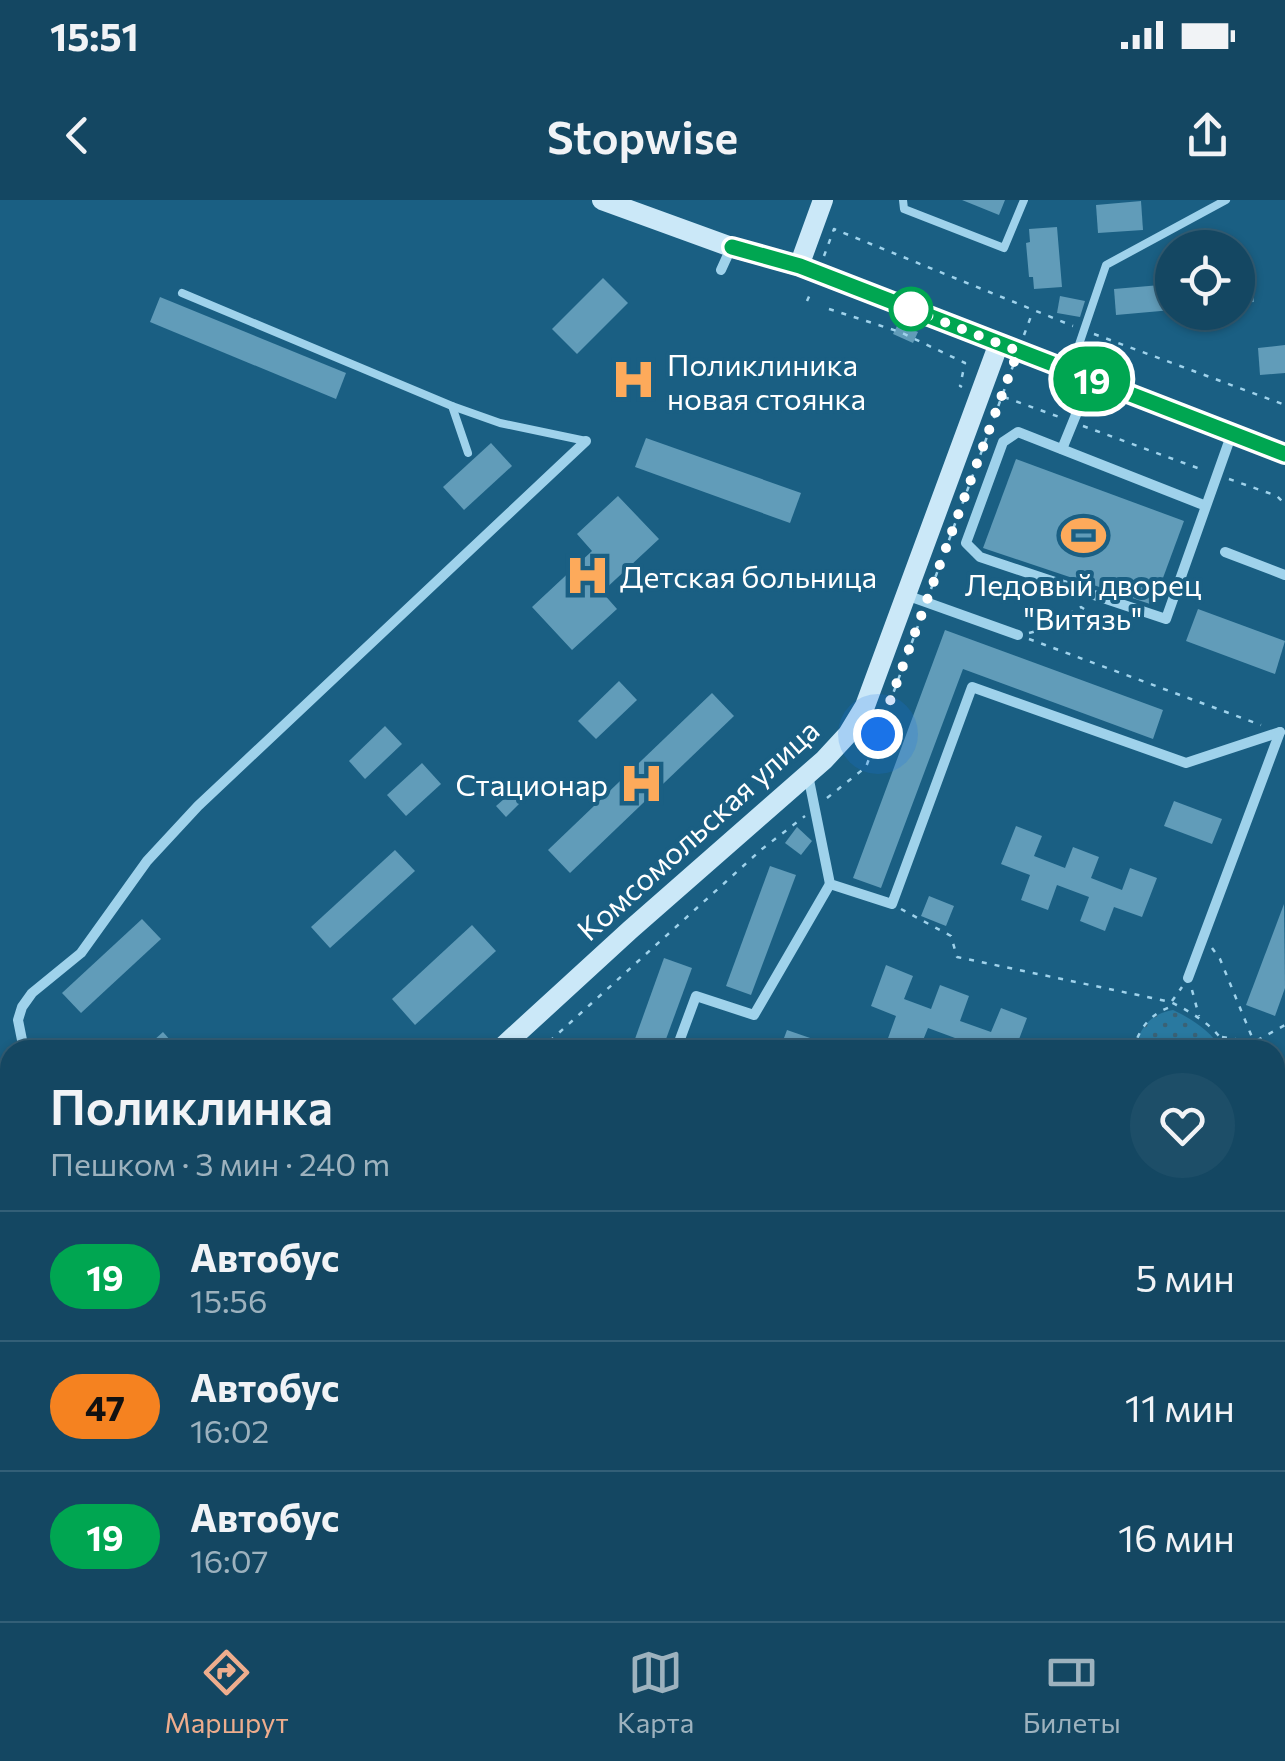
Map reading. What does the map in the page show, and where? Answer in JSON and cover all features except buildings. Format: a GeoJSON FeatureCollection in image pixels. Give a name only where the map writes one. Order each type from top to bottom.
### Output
{"type":"FeatureCollection","features":[{"type":"Feature","properties":{"kind":"street"},"geometry":{"type":"LineString","coordinates":[[602,200],[732,247],[808,269],[1285,454]]}},
{"type":"Feature","properties":{"kind":"street"},"geometry":{"type":"LineString","coordinates":[[808,269],[824,200]]}},
{"type":"Feature","properties":{"kind":"street"},"geometry":{"type":"LineString","coordinates":[[720,270],[732,247]]}},
{"type":"Feature","properties":{"kind":"street","name":"Комсомольская улица"},"geometry":{"type":"LineString","coordinates":[[510,1040],[848,734],[916,599],[1008,347]]}},
{"type":"Feature","properties":{"kind":"street"},"geometry":{"type":"LineString","coordinates":[[1062,449],[1092,378]]}},
{"type":"Feature","properties":{"kind":"street"},"geometry":{"type":"LineString","coordinates":[[1206,506],[1018,432],[1003,442],[966,543],[980,557],[1166,619],[1232,434]]}},
{"type":"Feature","properties":{"kind":"street"},"geometry":{"type":"LineString","coordinates":[[22,1040],[18,1020],[32,993],[97,934],[147,861],[172,834],[586,440]]}},
{"type":"Feature","properties":{"kind":"street"},"geometry":{"type":"LineString","coordinates":[[1226,552],[1285,574]]}},
{"type":"Feature","properties":{"kind":"street"},"geometry":{"type":"LineString","coordinates":[[916,599],[1018,636]]}},
{"type":"Feature","properties":{"kind":"street"},"geometry":{"type":"LineString","coordinates":[[830,884],[892,904],[972,687],[1186,763],[1282,732]]}},
{"type":"Feature","properties":{"kind":"street"},"geometry":{"type":"LineString","coordinates":[[1188,978],[1285,716]]}},
{"type":"Feature","properties":{"kind":"street"},"geometry":{"type":"LineString","coordinates":[[680,1040],[696,996],[754,1015],[830,884],[808,774]]}},
{"type":"Feature","properties":{"kind":"lane"},"geometry":{"type":"LineString","coordinates":[[902,200],[904,209],[1004,248],[1024,200]]}},
{"type":"Feature","properties":{"kind":"lane"},"geometry":{"type":"LineString","coordinates":[[1070,370],[1106,265],[1226,200]]}},
{"type":"Feature","properties":{"kind":"lane"},"geometry":{"type":"LineString","coordinates":[[182,292],[452,406],[500,423],[586,440]]}},
{"type":"Feature","properties":{"kind":"lane"},"geometry":{"type":"LineString","coordinates":[[452,406],[468,453]]}},
{"type":"Feature","properties":{"kind":"path"},"geometry":{"type":"LineString","coordinates":[[807,301],[808,269],[834,229],[1032,311],[1285,405]]}},
{"type":"Feature","properties":{"kind":"path"},"geometry":{"type":"LineString","coordinates":[[828,309],[900,332],[965,363],[960,386],[1073,422],[1277,496],[1285,504]]}},
{"type":"Feature","properties":{"kind":"path"},"geometry":{"type":"LineString","coordinates":[[551,1040],[762,849],[866,767],[916,599],[1008,347],[1032,311]]}},
{"type":"Feature","properties":{"kind":"path"},"geometry":{"type":"LineString","coordinates":[[1095,616],[1091,627],[1084,630],[1070,628],[1066,623],[1067,616],[1080,607],[1095,616],[1132,608]]}},
{"type":"Feature","properties":{"kind":"path"},"geometry":{"type":"LineString","coordinates":[[1018,636],[1066,623]]}},
{"type":"Feature","properties":{"kind":"path"},"geometry":{"type":"LineString","coordinates":[[1018,636],[1282,732]]}},
{"type":"Feature","properties":{"kind":"path"},"geometry":{"type":"LineString","coordinates":[[892,904],[951,936],[957,957],[1174,1003],[1200,1018],[1223,1040]]}},
{"type":"Feature","properties":{"kind":"path"},"geometry":{"type":"LineString","coordinates":[[1204,936],[1220,959],[1253,1040]]}},
{"type":"Feature","properties":{"kind":"path"},"geometry":{"type":"LineString","coordinates":[[1136,1040],[1138,1030],[1158,1010],[1174,1003],[1188,978]]}},
{"type":"Feature","properties":{"kind":"path"},"geometry":{"type":"LineString","coordinates":[[1188,978],[1200,1018]]}},
{"type":"Feature","properties":{"kind":"path"},"geometry":{"type":"LineString","coordinates":[[1258,1040],[1285,1026]]}},
{"type":"Feature","properties":{"kind":"path"},"geometry":{"type":"LineString","coordinates":[[1222,1037],[1241,1040]]}},
{"type":"Feature","properties":{"kind":"shaded area"},"geometry":{"type":"Polygon","coordinates":[[[1173,1010],[1214,1040],[1138,1040],[1147,1023],[1173,1010]]]}},
{"type":"Feature","properties":{"kind":"bus line","name":"19"},"geometry":{"type":"LineString","coordinates":[[732,247],[800,266],[1285,454]]}},
{"type":"Feature","properties":{"kind":"place","name":"Поликлиника новая стоянка"},"geometry":{"type":"Point","coordinates":[634,380]}},
{"type":"Feature","properties":{"kind":"place","name":"Ледовый дворец \"Витязь\""},"geometry":{"type":"Point","coordinates":[1083,536]}},
{"type":"Feature","properties":{"kind":"place","name":"Детская больница"},"geometry":{"type":"Point","coordinates":[587,575]}},
{"type":"Feature","properties":{"kind":"place","name":"Стационар"},"geometry":{"type":"Point","coordinates":[641,783]}},
{"type":"Feature","properties":{"kind":"route"},"geometry":{"type":"LineString","coordinates":[[878,734],[1018,351],[911,309]]}}]}
